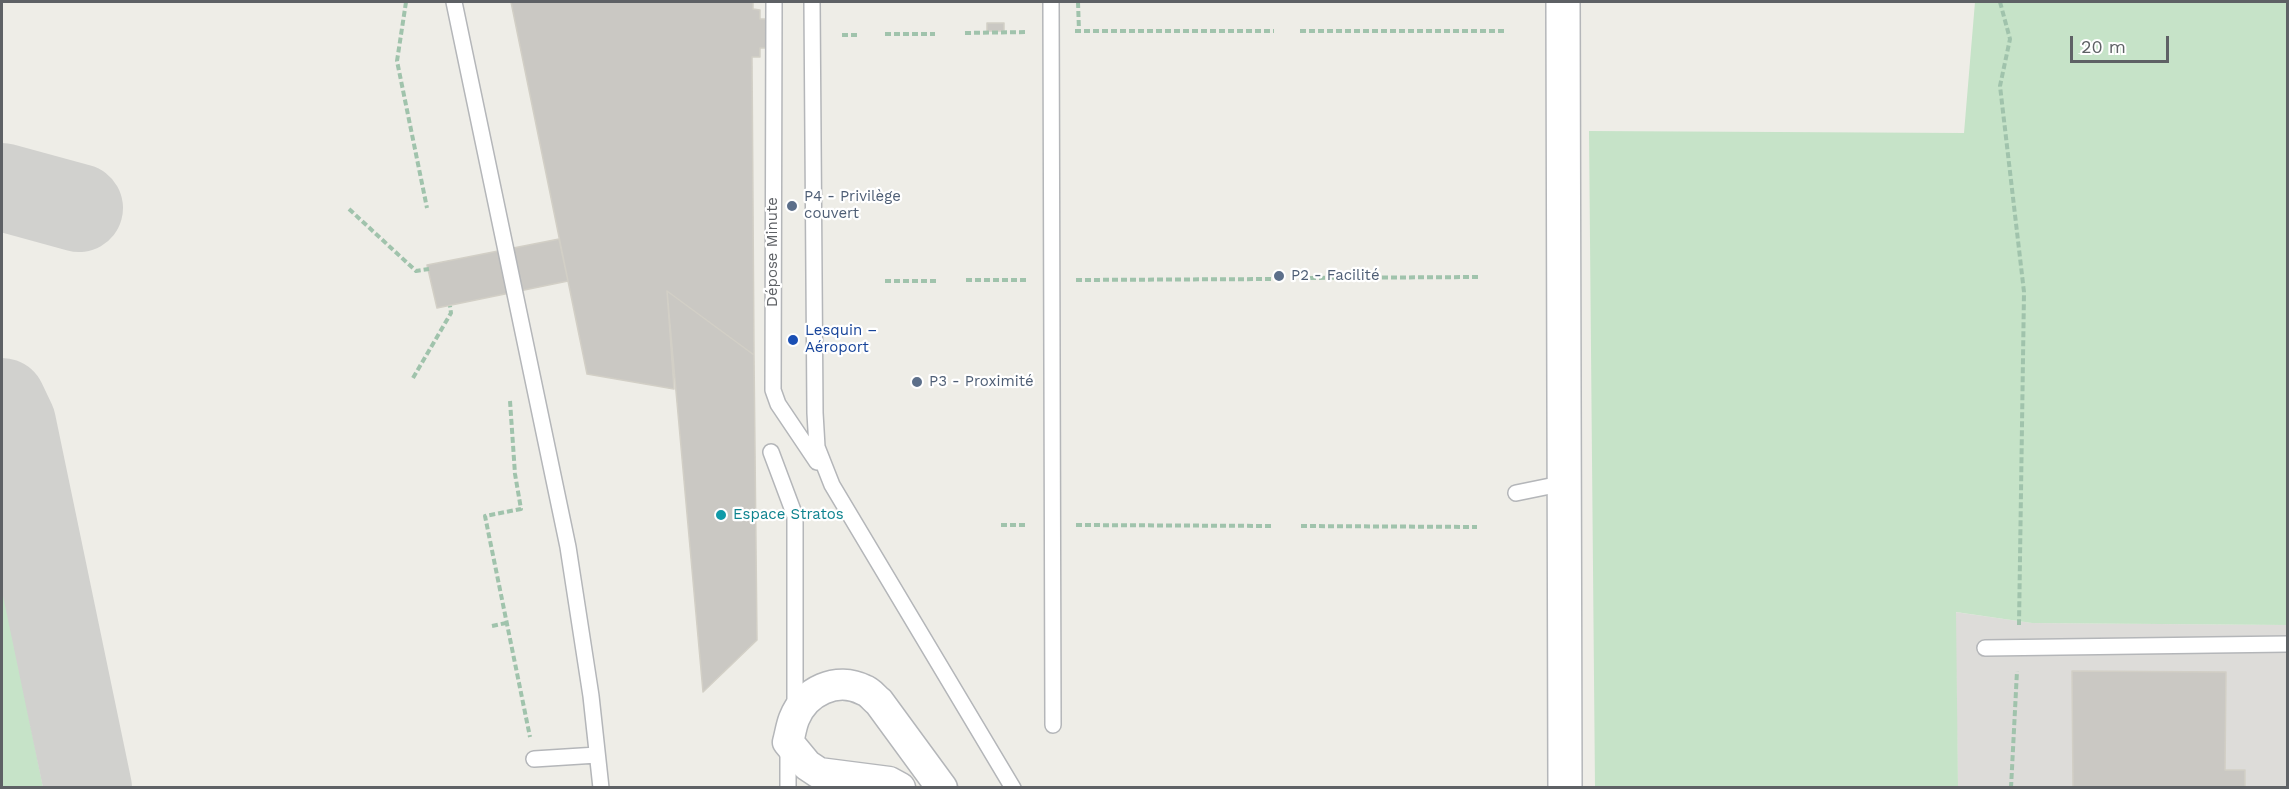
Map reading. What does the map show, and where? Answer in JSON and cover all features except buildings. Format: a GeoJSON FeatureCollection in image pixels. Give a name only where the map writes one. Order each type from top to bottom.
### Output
{"type":"FeatureCollection","features":[{"type":"Feature","properties":{"kind":"street"},"geometry":{"type":"LineString","coordinates":[[1563,2],[1565,788]]}},
{"type":"Feature","properties":{"kind":"street"},"geometry":{"type":"LineString","coordinates":[[900,788],[889,782],[819,774],[799,753],[805,701],[815,692],[833,684],[848,684],[866,690],[879,702],[942,788]]}},
{"type":"Feature","properties":{"kind":"lane"},"geometry":{"type":"LineString","coordinates":[[454,2],[568,547],[591,696],[601,788]]}},
{"type":"Feature","properties":{"kind":"lane","name":"Dépose Minute"},"geometry":{"type":"LineString","coordinates":[[774,2],[773,390],[778,404],[832,484]]}},
{"type":"Feature","properties":{"kind":"lane"},"geometry":{"type":"LineString","coordinates":[[812,2],[815,432],[822,462],[832,484],[1013,788]]}},
{"type":"Feature","properties":{"kind":"lane"},"geometry":{"type":"LineString","coordinates":[[1051,2],[1053,725]]}},
{"type":"Feature","properties":{"kind":"lane"},"geometry":{"type":"LineString","coordinates":[[771,452],[795,516],[799,753],[788,788]]}},
{"type":"Feature","properties":{"kind":"lane"},"geometry":{"type":"LineString","coordinates":[[1516,493],[1565,483]]}},
{"type":"Feature","properties":{"kind":"lane"},"geometry":{"type":"LineString","coordinates":[[1985,648],[2288,644]]}},
{"type":"Feature","properties":{"kind":"lane"},"geometry":{"type":"LineString","coordinates":[[534,759],[597,755]]}},
{"type":"Feature","properties":{"kind":"path"},"geometry":{"type":"LineString","coordinates":[[406,2],[397,61],[427,208]]}},
{"type":"Feature","properties":{"kind":"path"},"geometry":{"type":"LineString","coordinates":[[1078,2],[1079,31]]}},
{"type":"Feature","properties":{"kind":"path"},"geometry":{"type":"LineString","coordinates":[[2000,2],[2010,39],[2000,86],[2024,292],[2018,647],[2012,788]]}},
{"type":"Feature","properties":{"kind":"path"},"geometry":{"type":"LineString","coordinates":[[1072,31],[1274,31]]}},
{"type":"Feature","properties":{"kind":"path"},"geometry":{"type":"LineString","coordinates":[[1300,31],[1505,31]]}},
{"type":"Feature","properties":{"kind":"path"},"geometry":{"type":"LineString","coordinates":[[965,33],[1039,32]]}},
{"type":"Feature","properties":{"kind":"path"},"geometry":{"type":"LineString","coordinates":[[885,34],[935,34]]}},
{"type":"Feature","properties":{"kind":"path"},"geometry":{"type":"LineString","coordinates":[[842,35],[858,35]]}},
{"type":"Feature","properties":{"kind":"path"},"geometry":{"type":"LineString","coordinates":[[349,209],[416,272],[429,269]]}},
{"type":"Feature","properties":{"kind":"path"},"geometry":{"type":"LineString","coordinates":[[1301,279],[1481,277]]}},
{"type":"Feature","properties":{"kind":"path"},"geometry":{"type":"LineString","coordinates":[[1066,280],[1272,279]]}},
{"type":"Feature","properties":{"kind":"path"},"geometry":{"type":"LineString","coordinates":[[885,281],[937,280]]}},
{"type":"Feature","properties":{"kind":"path"},"geometry":{"type":"LineString","coordinates":[[966,280],[1030,280]]}},
{"type":"Feature","properties":{"kind":"path"},"geometry":{"type":"LineString","coordinates":[[413,378],[451,313],[450,306]]}},
{"type":"Feature","properties":{"kind":"path"},"geometry":{"type":"LineString","coordinates":[[508,390],[514,474],[521,508],[485,516],[534,759]]}},
{"type":"Feature","properties":{"kind":"path"},"geometry":{"type":"LineString","coordinates":[[1001,525],[1030,525]]}},
{"type":"Feature","properties":{"kind":"path"},"geometry":{"type":"LineString","coordinates":[[1067,525],[1275,526]]}},
{"type":"Feature","properties":{"kind":"path"},"geometry":{"type":"LineString","coordinates":[[1301,526],[1477,527]]}},
{"type":"Feature","properties":{"kind":"path"},"geometry":{"type":"LineString","coordinates":[[492,626],[506,623]]}},
{"type":"Feature","properties":{"kind":"shaded area"},"geometry":{"type":"Polygon","coordinates":[[[1955,612],[2032,623],[2287,625],[2287,787],[1958,787],[1955,612]]]}},
{"type":"Feature","properties":{"kind":"green space"},"geometry":{"type":"Polygon","coordinates":[[[1975,2],[2287,2],[2287,625],[2032,623],[1956,612],[1958,787],[1595,787],[1589,131],[1964,133],[1975,2]]]}},
{"type":"Feature","properties":{"kind":"green space"},"geometry":{"type":"Polygon","coordinates":[[[2,583],[43,787],[2,787],[2,583]]]}},
{"type":"Feature","properties":{"kind":"taxiway"},"geometry":{"type":"LineString","coordinates":[[2,187],[79,208]]}},
{"type":"Feature","properties":{"kind":"taxiway"},"geometry":{"type":"LineString","coordinates":[[2,402],[12,423],[88,788]]}},
{"type":"Feature","properties":{"kind":"place","name":"P4 - Privilège couvert"},"geometry":{"type":"Point","coordinates":[792,206]}},
{"type":"Feature","properties":{"kind":"place","name":"P2 - Facilité"},"geometry":{"type":"Point","coordinates":[1279,276]}},
{"type":"Feature","properties":{"kind":"place","name":"Lesquin – Aéroport"},"geometry":{"type":"Point","coordinates":[793,340]}},
{"type":"Feature","properties":{"kind":"place","name":"P3 - Proximité"},"geometry":{"type":"Point","coordinates":[917,382]}},
{"type":"Feature","properties":{"kind":"place","name":"Espace Stratos"},"geometry":{"type":"Point","coordinates":[721,515]}}]}
